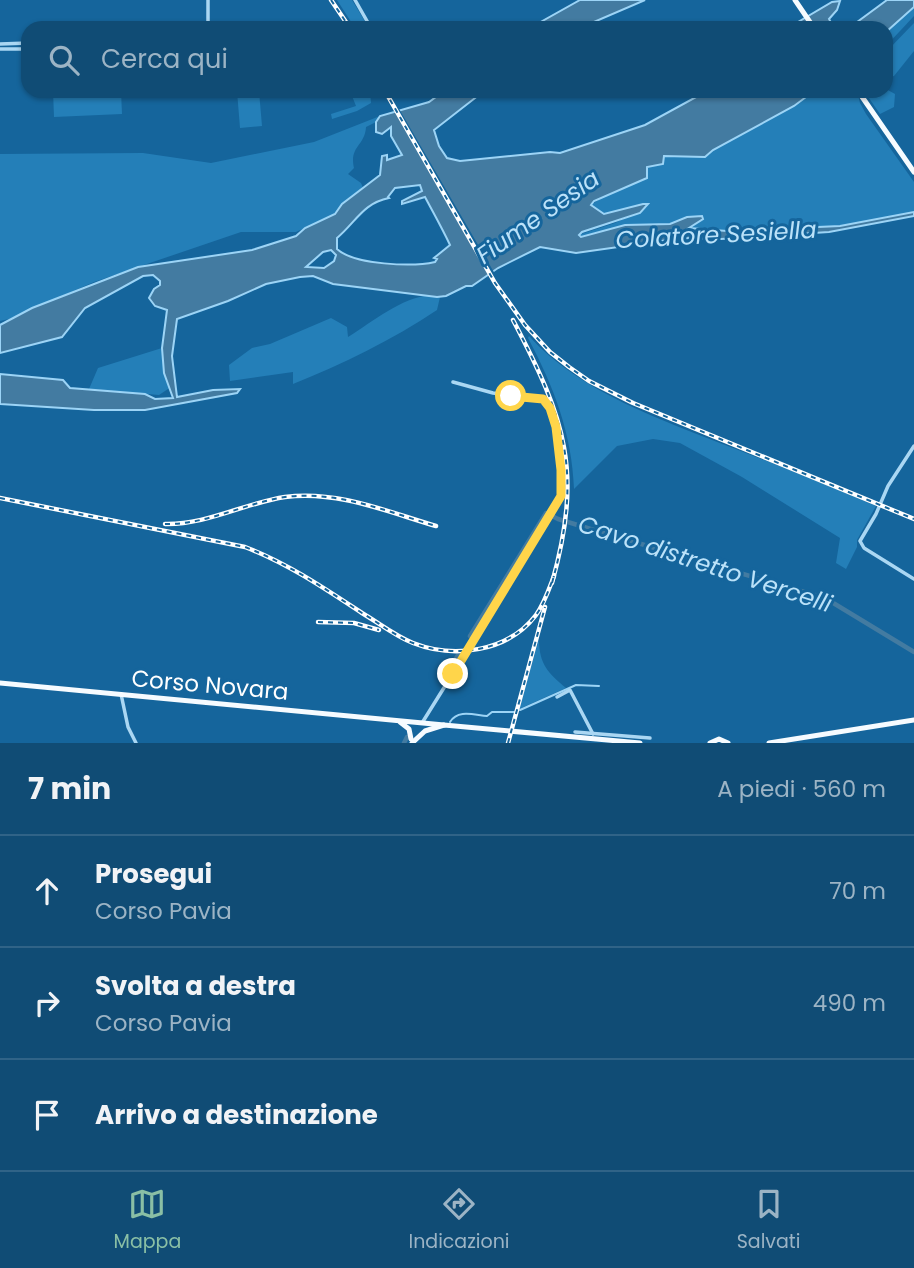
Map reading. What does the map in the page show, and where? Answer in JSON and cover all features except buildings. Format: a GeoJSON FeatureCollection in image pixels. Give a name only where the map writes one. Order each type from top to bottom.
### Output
{"type":"FeatureCollection","features":[{"type":"Feature","properties":{"kind":"main road"},"geometry":{"type":"LineString","coordinates":[[795,0],[809,21]]}},
{"type":"Feature","properties":{"kind":"main road"},"geometry":{"type":"LineString","coordinates":[[863,98],[914,172]]}},
{"type":"Feature","properties":{"kind":"main road","name":"Corso Novara"},"geometry":{"type":"LineString","coordinates":[[0,683],[640,743]]}},
{"type":"Feature","properties":{"kind":"main road"},"geometry":{"type":"LineString","coordinates":[[769,743],[914,720]]}},
{"type":"Feature","properties":{"kind":"main road"},"geometry":{"type":"LineString","coordinates":[[397,721],[409,729],[413,741]]}},
{"type":"Feature","properties":{"kind":"main road"},"geometry":{"type":"LineString","coordinates":[[413,741],[419,723]]}},
{"type":"Feature","properties":{"kind":"main road"},"geometry":{"type":"LineString","coordinates":[[413,741],[432,727],[444,725]]}},
{"type":"Feature","properties":{"kind":"main road"},"geometry":{"type":"LineString","coordinates":[[710,743],[719,739],[728,743]]}},
{"type":"Feature","properties":{"kind":"street"},"geometry":{"type":"LineString","coordinates":[[208,0],[208,21]]}},
{"type":"Feature","properties":{"kind":"street"},"geometry":{"type":"LineString","coordinates":[[355,0],[367,21]]}},
{"type":"Feature","properties":{"kind":"street"},"geometry":{"type":"LineString","coordinates":[[0,46],[21,46]]}},
{"type":"Feature","properties":{"kind":"street"},"geometry":{"type":"LineString","coordinates":[[419,723],[561,496],[556,427],[546,402],[536,398],[494,393],[453,382]]}},
{"type":"Feature","properties":{"kind":"street"},"geometry":{"type":"LineString","coordinates":[[914,446],[888,486],[860,541],[864,548],[914,579]]}},
{"type":"Feature","properties":{"kind":"street"},"geometry":{"type":"LineString","coordinates":[[557,697],[570,690],[598,739]]}},
{"type":"Feature","properties":{"kind":"street"},"geometry":{"type":"LineString","coordinates":[[121,694],[128,727],[136,743]]}},
{"type":"Feature","properties":{"kind":"street"},"geometry":{"type":"LineString","coordinates":[[575,732],[598,739],[650,738]]}},
{"type":"Feature","properties":{"kind":"street"},"geometry":{"type":"LineString","coordinates":[[547,734],[547,743]]}},
{"type":"Feature","properties":{"kind":"shaded area"},"geometry":{"type":"Polygon","coordinates":[[[337,0],[352,0],[365,21],[350,21],[337,0]]]}},
{"type":"Feature","properties":{"kind":"shaded area"},"geometry":{"type":"Polygon","coordinates":[[[914,7],[914,16],[893,38],[893,26],[914,7]]]}},
{"type":"Feature","properties":{"kind":"shaded area"},"geometry":{"type":"Polygon","coordinates":[[[914,23],[914,51],[893,76],[893,45],[914,23]]]}},
{"type":"Feature","properties":{"kind":"shaded area"},"geometry":{"type":"Polygon","coordinates":[[[893,93],[895,94],[894,107],[880,114],[869,98],[893,98],[893,93]]]}},
{"type":"Feature","properties":{"kind":"shaded area"},"geometry":{"type":"Polygon","coordinates":[[[53,98],[121,98],[122,114],[54,117],[53,98]]]}},
{"type":"Feature","properties":{"kind":"shaded area"},"geometry":{"type":"Polygon","coordinates":[[[238,98],[260,98],[262,126],[240,128],[238,98]]]}},
{"type":"Feature","properties":{"kind":"shaded area"},"geometry":{"type":"Polygon","coordinates":[[[353,98],[371,98],[371,103],[357,111],[332,119],[331,114],[356,106],[353,98]]]}},
{"type":"Feature","properties":{"kind":"shaded area"},"geometry":{"type":"Polygon","coordinates":[[[805,98],[859,98],[866,114],[914,182],[914,212],[840,226],[727,231],[689,228],[695,224],[687,217],[670,224],[625,225],[587,237],[578,235],[615,223],[647,207],[647,204],[643,204],[604,214],[591,205],[663,156],[705,157],[805,98]]]}},
{"type":"Feature","properties":{"kind":"shaded area"},"geometry":{"type":"Polygon","coordinates":[[[380,116],[376,122],[366,127],[355,150],[354,168],[348,174],[361,183],[364,190],[342,204],[335,214],[296,232],[241,232],[94,282],[0,321],[0,154],[143,153],[211,163],[314,142],[380,116]]]}},
{"type":"Feature","properties":{"kind":"shaded area"},"geometry":{"type":"Polygon","coordinates":[[[431,295],[440,297],[437,310],[385,341],[312,376],[293,384],[293,372],[230,381],[229,365],[252,348],[270,344],[331,318],[347,327],[348,337],[398,305],[431,295]]]}},
{"type":"Feature","properties":{"kind":"shaded area"},"geometry":{"type":"Polygon","coordinates":[[[529,336],[549,356],[572,373],[624,403],[876,506],[857,540],[857,547],[846,569],[836,563],[840,538],[742,477],[680,443],[653,439],[617,446],[574,489],[570,449],[560,411],[529,336]]]}},
{"type":"Feature","properties":{"kind":"shaded area"},"geometry":{"type":"Polygon","coordinates":[[[162,348],[164,373],[171,387],[159,395],[89,389],[98,368],[162,348]]]}},
{"type":"Feature","properties":{"kind":"shaded area"},"geometry":{"type":"Polygon","coordinates":[[[539,639],[543,662],[554,678],[566,688],[519,709],[539,639]]]}},
{"type":"Feature","properties":{"kind":"water"},"geometry":{"type":"Polygon","coordinates":[[[580,0],[645,0],[596,21],[542,21],[580,0]]]}},
{"type":"Feature","properties":{"kind":"water"},"geometry":{"type":"Polygon","coordinates":[[[887,0],[914,0],[914,7],[893,26],[893,21],[858,21],[887,0]]]}},
{"type":"Feature","properties":{"kind":"water"},"geometry":{"type":"Polygon","coordinates":[[[840,1],[830,21],[800,21],[832,2],[840,1]]]}},
{"type":"Feature","properties":{"kind":"water"},"geometry":{"type":"Polygon","coordinates":[[[434,98],[475,98],[434,130],[439,146],[447,158],[460,161],[560,153],[645,125],[694,98],[805,98],[705,157],[664,156],[663,164],[647,167],[647,178],[594,201],[591,205],[604,214],[648,204],[640,213],[579,235],[581,237],[625,225],[670,224],[687,217],[702,216],[703,219],[689,228],[727,231],[840,226],[914,212],[914,216],[829,232],[721,239],[682,238],[576,253],[540,247],[498,268],[472,286],[437,297],[333,284],[313,276],[300,277],[266,284],[177,319],[172,356],[177,397],[213,390],[240,389],[237,393],[145,410],[94,410],[0,404],[0,374],[63,380],[70,388],[145,394],[155,399],[173,398],[164,373],[162,348],[167,310],[155,306],[149,298],[160,285],[160,281],[153,275],[143,276],[85,308],[62,337],[0,353],[0,325],[32,308],[138,267],[252,250],[296,236],[305,228],[335,214],[342,204],[380,175],[382,156],[387,155],[387,160],[402,155],[391,136],[391,127],[382,134],[376,132],[376,122],[380,116],[434,98]],[[420,185],[395,188],[389,198],[366,209],[337,238],[337,249],[370,261],[399,264],[435,262],[437,259],[434,258],[450,245],[425,197],[402,204],[402,201],[422,191],[420,185]],[[331,250],[323,252],[306,267],[324,268],[334,261],[336,255],[331,250]]]}},
{"type":"Feature","properties":{"kind":"pier"},"geometry":{"type":"Polygon","coordinates":[[[398,107],[495,274],[490,278],[393,109],[398,107]]]}},
{"type":"Feature","properties":{"kind":"waterway","name":"Cavo distretto Vercelli"},"geometry":{"type":"LineString","coordinates":[[470,636],[546,513],[597,531],[825,598],[914,652]]}},
{"type":"Feature","properties":{"kind":"waterway","name":"Cavo distretto Vercelli"},"geometry":{"type":"LineString","coordinates":[[453,663],[460,652]]}},
{"type":"Feature","properties":{"kind":"waterway"},"geometry":{"type":"LineString","coordinates":[[520,710],[576,685],[599,686]]}},
{"type":"Feature","properties":{"kind":"waterway"},"geometry":{"type":"LineString","coordinates":[[450,722],[462,714],[487,716],[492,712],[514,712]]}},
{"type":"Feature","properties":{"kind":"waterway","name":"Cavo distretto Vercelli"},"geometry":{"type":"LineString","coordinates":[[404,743],[407,737]]}},
{"type":"Feature","properties":{"kind":"railway"},"geometry":{"type":"LineString","coordinates":[[331,0],[345,21]]}},
{"type":"Feature","properties":{"kind":"railway"},"geometry":{"type":"LineString","coordinates":[[389,98],[495,283],[525,325],[550,352],[589,381],[633,403],[914,519]]}},
{"type":"Feature","properties":{"kind":"railway"},"geometry":{"type":"LineString","coordinates":[[513,320],[546,388],[564,447],[566,509],[552,583]]}},
{"type":"Feature","properties":{"kind":"railway"},"geometry":{"type":"LineString","coordinates":[[165,524],[195,521],[270,500],[304,496],[343,499],[436,526]]}},
{"type":"Feature","properties":{"kind":"railway"},"geometry":{"type":"LineString","coordinates":[[0,498],[245,547],[305,577],[400,637],[446,651],[479,649],[511,637],[536,615],[554,576]]}},
{"type":"Feature","properties":{"kind":"railway"},"geometry":{"type":"LineString","coordinates":[[508,743],[545,607]]}},
{"type":"Feature","properties":{"kind":"railway"},"geometry":{"type":"LineString","coordinates":[[318,622],[354,623],[379,630]]}},
{"type":"Feature","properties":{"kind":"route"},"geometry":{"type":"LineString","coordinates":[[453,674],[561,496],[560,457],[550,408],[543,399],[511,396]]}},
{"type":"Feature","properties":{"kind":"water label","name":"Fiume Sesia"},"geometry":{"type":"Point","coordinates":[538,217]}},
{"type":"Feature","properties":{"kind":"water label","name":"Colatore Sesiella"},"geometry":{"type":"Point","coordinates":[716,235]}}]}
